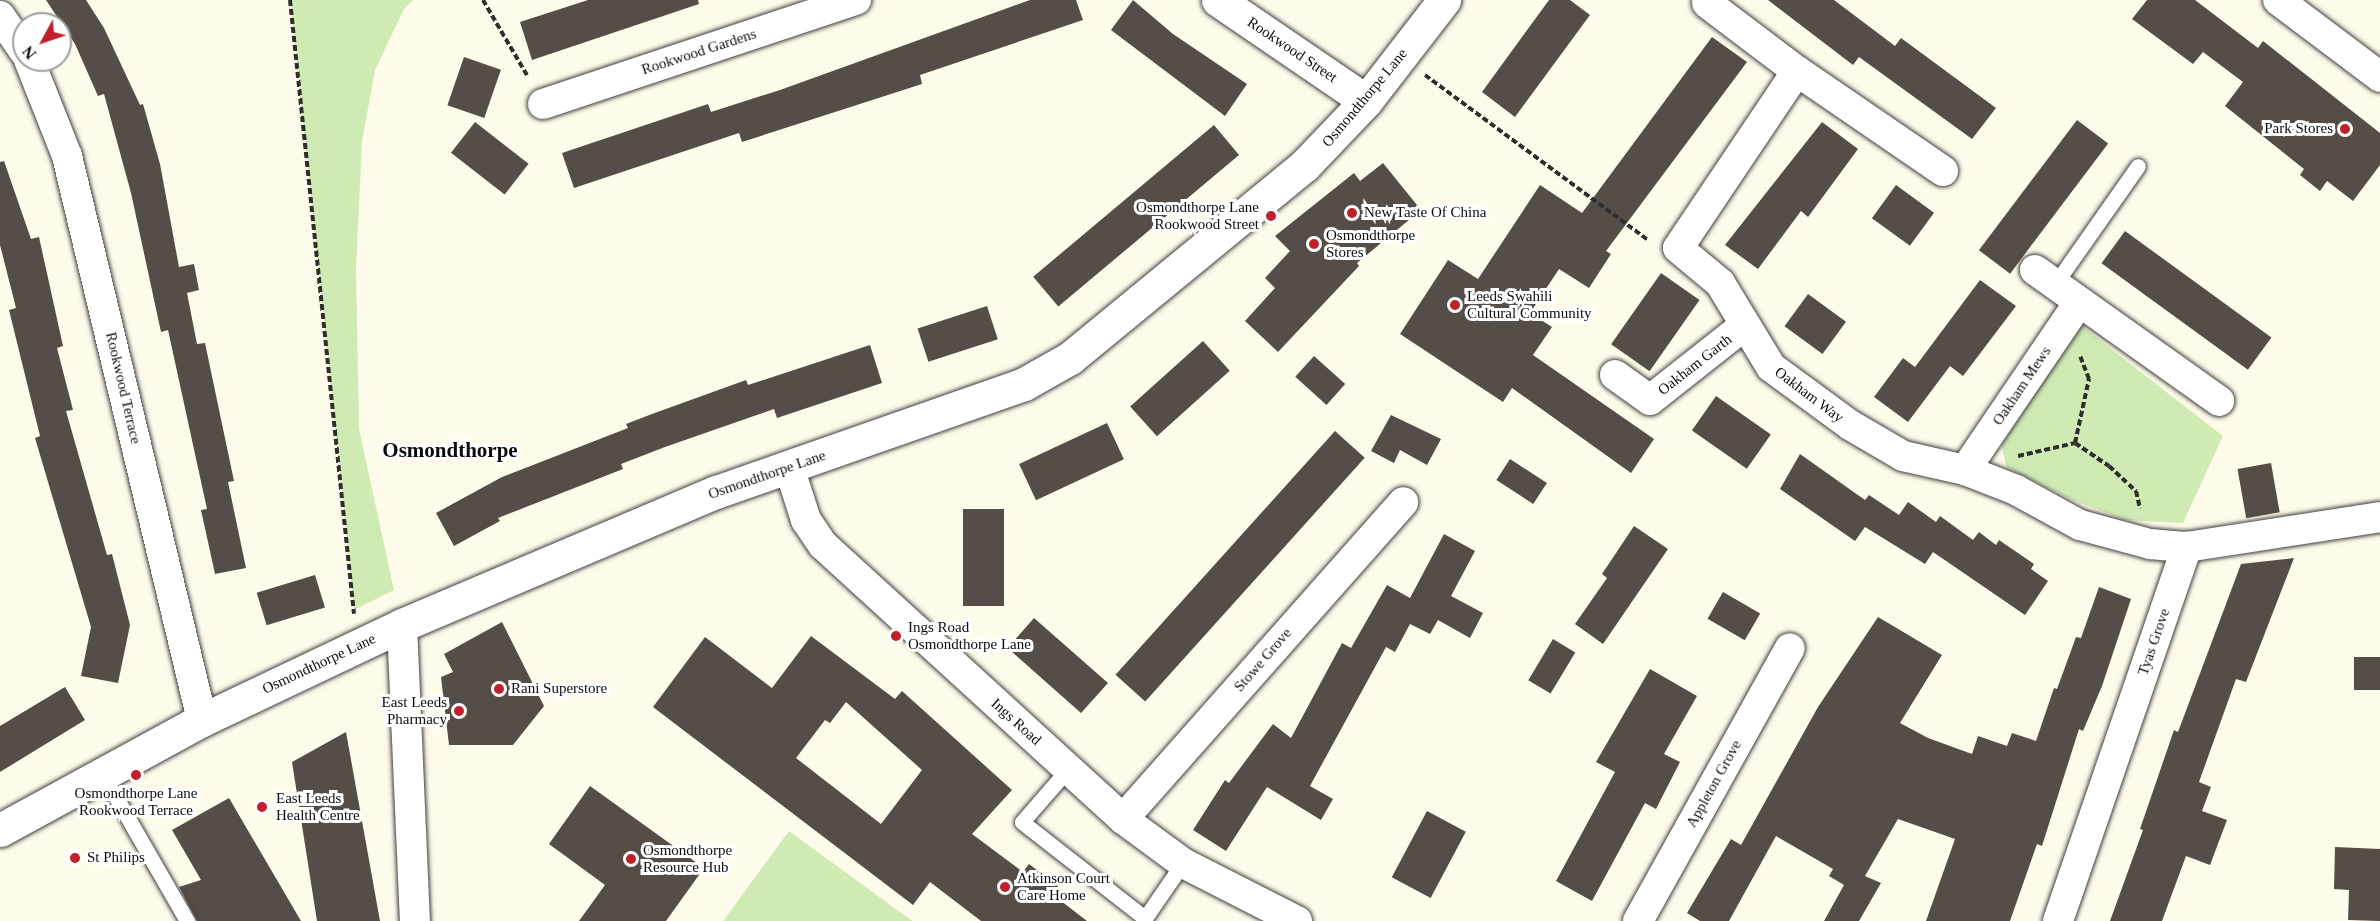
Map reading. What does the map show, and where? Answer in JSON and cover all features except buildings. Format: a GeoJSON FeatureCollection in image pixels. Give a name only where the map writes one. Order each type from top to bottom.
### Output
{"type":"FeatureCollection","features":[{"type":"Feature","properties":{"kind":"street","name":"Rookwood Gardens"},"geometry":{"type":"LineString","coordinates":[[543,104],[856,0]]}},
{"type":"Feature","properties":{"kind":"street","name":"Rookwood Street"},"geometry":{"type":"LineString","coordinates":[[1218,0],[1366,101]]}},
{"type":"Feature","properties":{"kind":"street","name":"Osmondthorpe Lane"},"geometry":{"type":"LineString","coordinates":[[0,830],[202,720],[402,625],[716,492],[1024,384],[1070,357],[1304,166],[1366,101],[1444,0]]}},
{"type":"Feature","properties":{"kind":"street"},"geometry":{"type":"LineString","coordinates":[[2278,0],[2380,77]]}},
{"type":"Feature","properties":{"kind":"street"},"geometry":{"type":"LineString","coordinates":[[1707,3],[1797,70],[1943,171]]}},
{"type":"Feature","properties":{"kind":"street"},"geometry":{"type":"LineString","coordinates":[[0,16],[12,34]]}},
{"type":"Feature","properties":{"kind":"street"},"geometry":{"type":"LineString","coordinates":[[1678,248],[1797,70]]}},
{"type":"Feature","properties":{"kind":"street","name":"Rookwood Terrace"},"geometry":{"type":"LineString","coordinates":[[33,72],[67,156],[202,720]]}},
{"type":"Feature","properties":{"kind":"street","name":"Oakham Way"},"geometry":{"type":"LineString","coordinates":[[1678,248],[1720,283],[1771,367],[1850,425],[1904,456],[1965,470],[2016,490],[2080,525],[2150,544],[2187,547]]}},
{"type":"Feature","properties":{"kind":"street"},"geometry":{"type":"LineString","coordinates":[[2045,277],[2219,401]]}},
{"type":"Feature","properties":{"kind":"street","name":"Oakham Mews"},"geometry":{"type":"LineString","coordinates":[[1965,470],[2079,302]]}},
{"type":"Feature","properties":{"kind":"street","name":"Oakham Garth"},"geometry":{"type":"LineString","coordinates":[[1615,375],[1650,400],[1746,326]]}},
{"type":"Feature","properties":{"kind":"street","name":"Ings Road"},"geometry":{"type":"LineString","coordinates":[[789,467],[806,520],[823,545],[1123,819],[1183,863],[1297,921]]}},
{"type":"Feature","properties":{"kind":"street","name":"Stowe Grove"},"geometry":{"type":"LineString","coordinates":[[1123,819],[1403,502]]}},
{"type":"Feature","properties":{"kind":"street"},"geometry":{"type":"LineString","coordinates":[[2187,547],[2380,517]]}},
{"type":"Feature","properties":{"kind":"street","name":"Tyas Grove"},"geometry":{"type":"LineString","coordinates":[[2058,921],[2187,547]]}},
{"type":"Feature","properties":{"kind":"street"},"geometry":{"type":"LineString","coordinates":[[402,625],[415,921]]}},
{"type":"Feature","properties":{"kind":"street","name":"Appleton Grove"},"geometry":{"type":"LineString","coordinates":[[1638,921],[1790,648]]}},
{"type":"Feature","properties":{"kind":"lane"},"geometry":{"type":"LineString","coordinates":[[2045,277],[2138,166]]}},
{"type":"Feature","properties":{"kind":"lane"},"geometry":{"type":"LineString","coordinates":[[1068,769],[1022,822],[1145,918],[1183,863]]}},
{"type":"Feature","properties":{"kind":"lane"},"geometry":{"type":"LineString","coordinates":[[102,773],[187,921]]}},
{"type":"Feature","properties":{"kind":"path"},"geometry":{"type":"LineString","coordinates":[[290,0],[358,646]]}},
{"type":"Feature","properties":{"kind":"path"},"geometry":{"type":"LineString","coordinates":[[483,0],[543,104]]}},
{"type":"Feature","properties":{"kind":"path"},"geometry":{"type":"LineString","coordinates":[[1400,57],[1656,245],[1678,248]]}},
{"type":"Feature","properties":{"kind":"path"},"geometry":{"type":"LineString","coordinates":[[2075,443],[2089,379],[2078,352]]}},
{"type":"Feature","properties":{"kind":"path"},"geometry":{"type":"LineString","coordinates":[[1965,470],[2075,443],[2109,466],[2136,491],[2150,544]]}},
{"type":"Feature","properties":{"kind":"green space"},"geometry":{"type":"Polygon","coordinates":[[[290,0],[413,0],[404,9],[375,70],[362,141],[356,269],[359,429],[394,590],[354,610],[290,0]]]}},
{"type":"Feature","properties":{"kind":"green space"},"geometry":{"type":"Polygon","coordinates":[[[2079,324],[2223,436],[2183,523],[2125,520],[2072,500],[2006,467],[2001,441],[2079,324]]]}},
{"type":"Feature","properties":{"kind":"green space"},"geometry":{"type":"Polygon","coordinates":[[[789,831],[904,915],[913,921],[723,921],[789,831]]]}},
{"type":"Feature","properties":{"kind":"place","name":"Park Stores"},"geometry":{"type":"Point","coordinates":[2345,129]}},
{"type":"Feature","properties":{"kind":"place","name":"New Taste Of China"},"geometry":{"type":"Point","coordinates":[1352,213]}},
{"type":"Feature","properties":{"kind":"place","name":"Osmondthorpe Lane Rookwood Street"},"geometry":{"type":"Point","coordinates":[1271,216]}},
{"type":"Feature","properties":{"kind":"place","name":"Osmondthorpe Stores"},"geometry":{"type":"Point","coordinates":[1314,244]}},
{"type":"Feature","properties":{"kind":"place","name":"Leeds Swahili Cultural Community"},"geometry":{"type":"Point","coordinates":[1455,305]}},
{"type":"Feature","properties":{"kind":"place","name":"Ings Road Osmondthorpe Lane"},"geometry":{"type":"Point","coordinates":[896,636]}},
{"type":"Feature","properties":{"kind":"place","name":"Rani Superstore"},"geometry":{"type":"Point","coordinates":[499,689]}},
{"type":"Feature","properties":{"kind":"place","name":"East Leeds Pharmacy"},"geometry":{"type":"Point","coordinates":[459,711]}},
{"type":"Feature","properties":{"kind":"place","name":"Osmondthorpe Lane Rookwood Terrace"},"geometry":{"type":"Point","coordinates":[136,775]}},
{"type":"Feature","properties":{"kind":"place","name":"East Leeds Health Centre"},"geometry":{"type":"Point","coordinates":[262,807]}},
{"type":"Feature","properties":{"kind":"place","name":"St Philips"},"geometry":{"type":"Point","coordinates":[75,858]}},
{"type":"Feature","properties":{"kind":"place","name":"Osmondthorpe Resource Hub"},"geometry":{"type":"Point","coordinates":[631,859]}},
{"type":"Feature","properties":{"kind":"place","name":"Atkinson Court Care Home"},"geometry":{"type":"Point","coordinates":[1005,887]}},
{"type":"Feature","properties":{"kind":"district","name":"Osmondthorpe"},"geometry":{"type":"Point","coordinates":[450,450]}}]}
